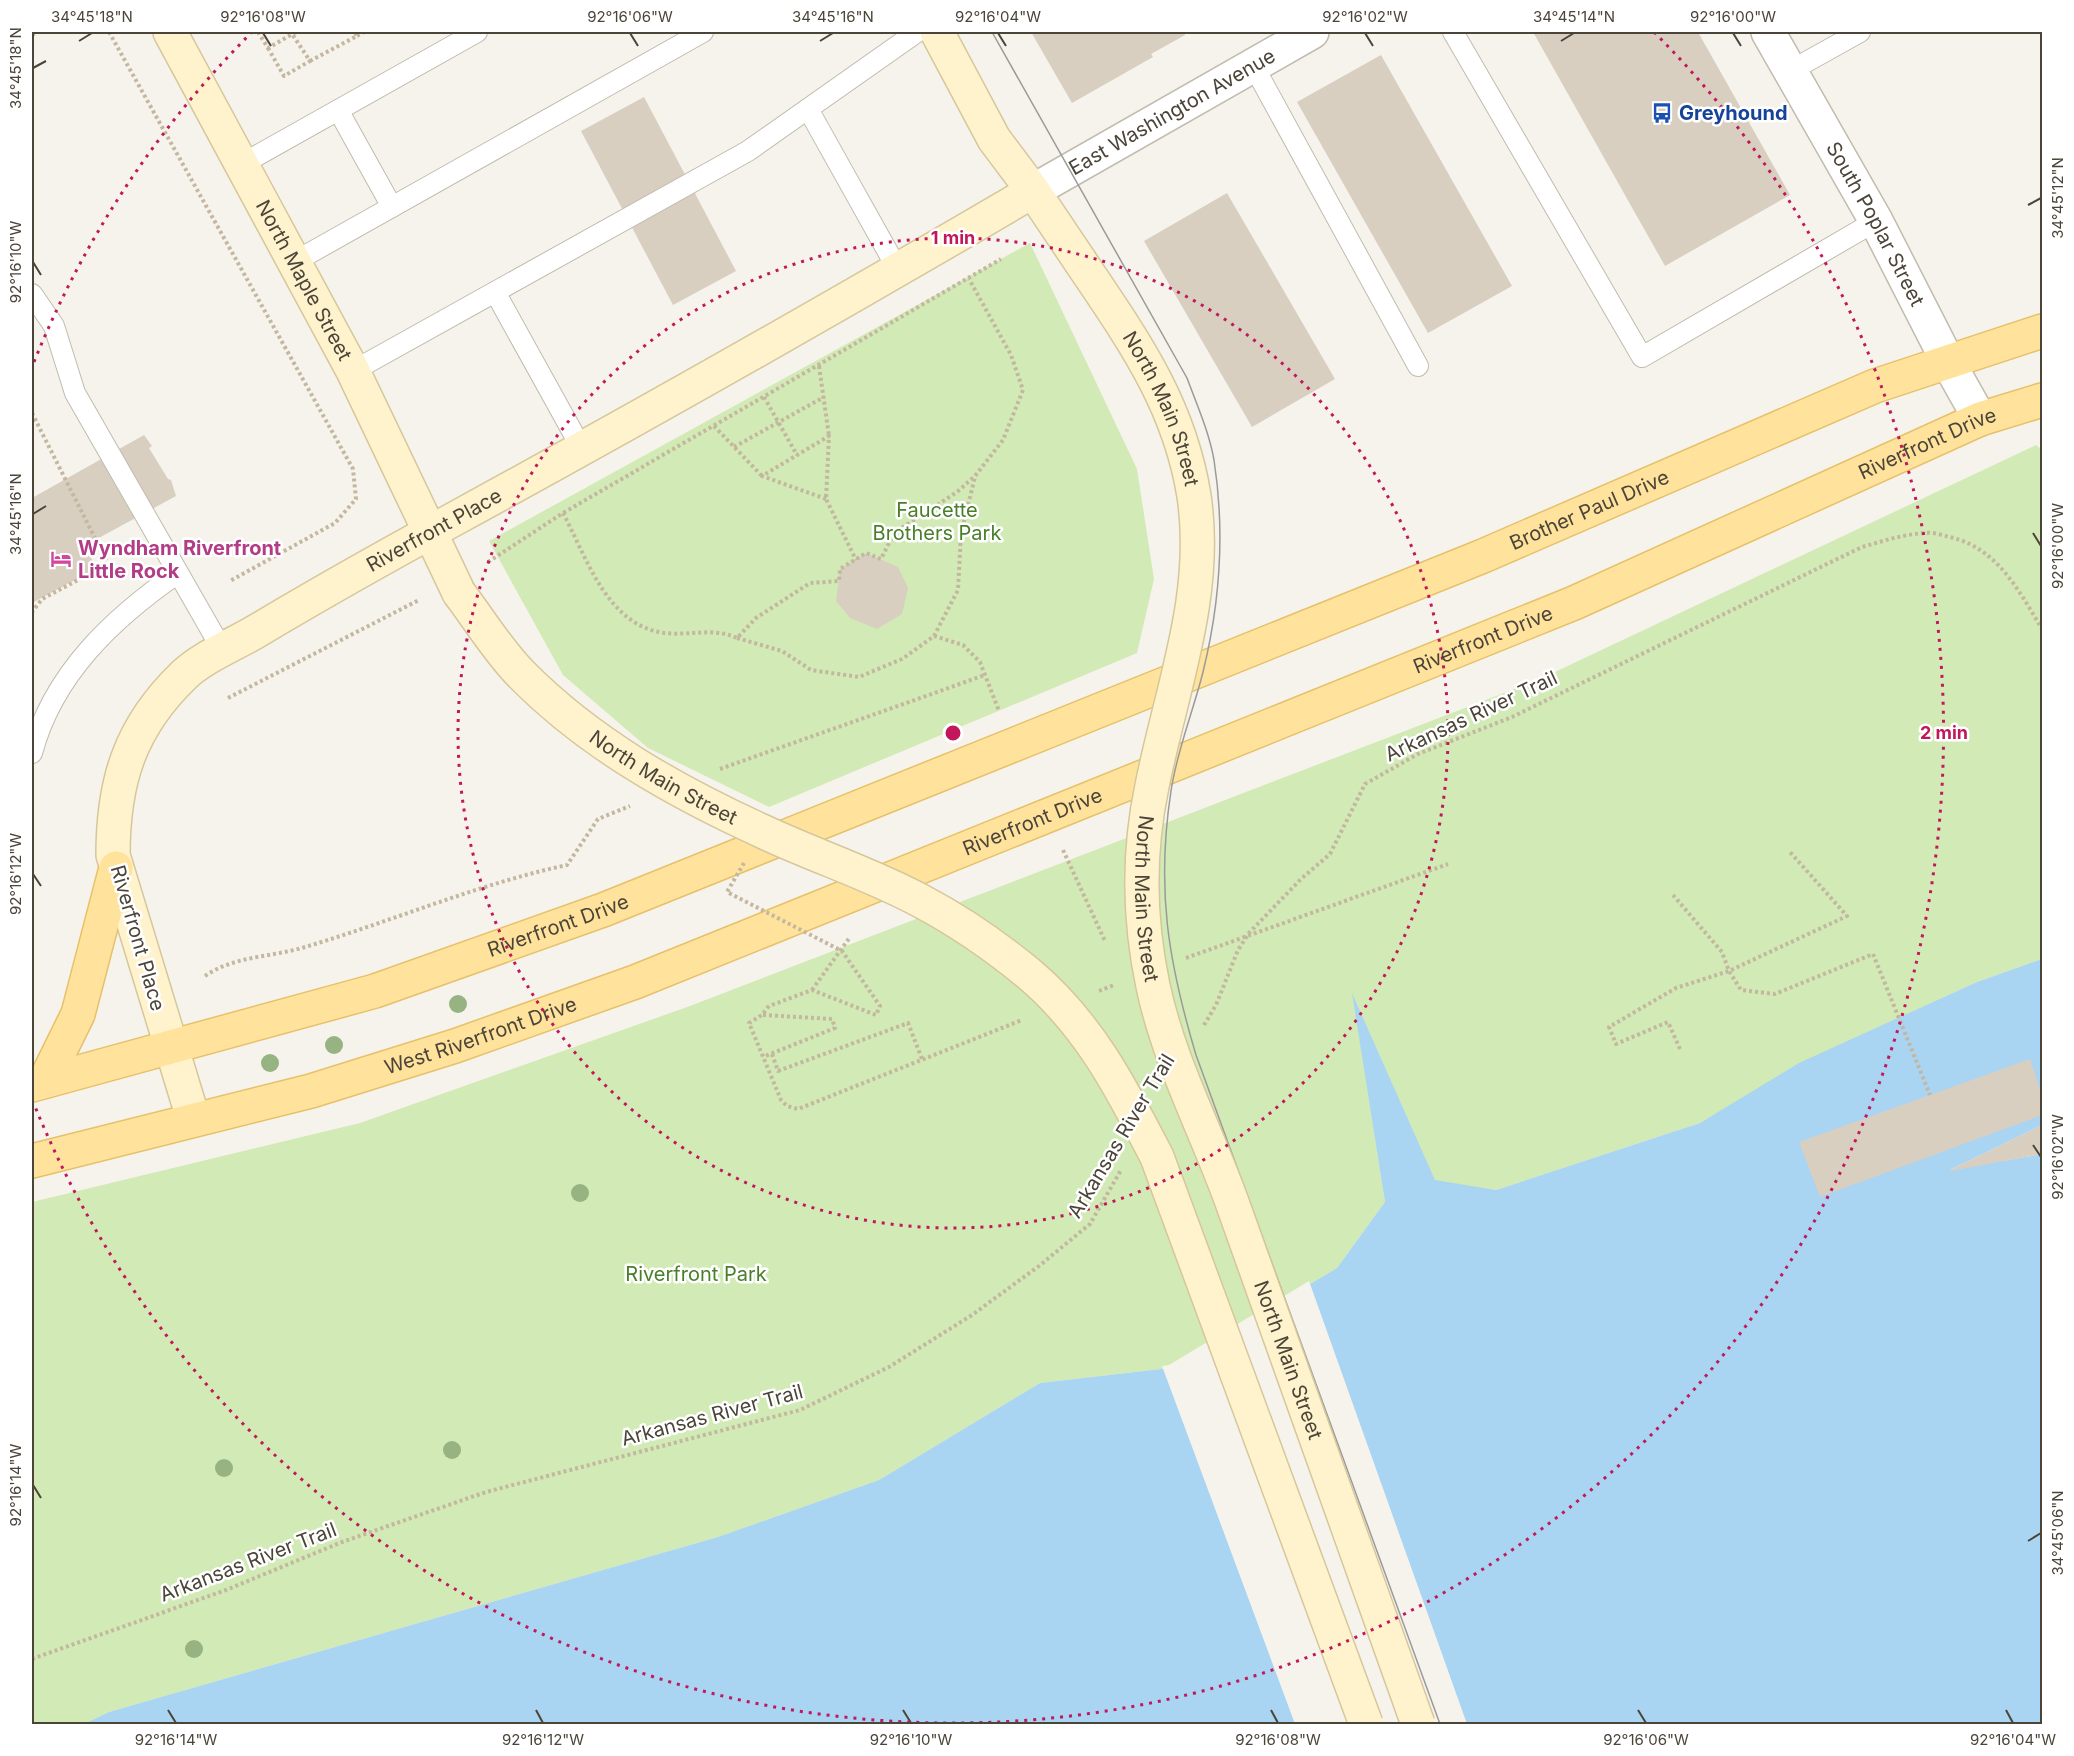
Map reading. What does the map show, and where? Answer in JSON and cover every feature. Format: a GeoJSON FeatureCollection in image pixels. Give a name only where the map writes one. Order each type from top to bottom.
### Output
{"type":"FeatureCollection","features":[{"type":"Feature","properties":{"kind":"main road","name":"North Maple Street"},"geometry":{"type":"LineString","coordinates":[[170,32],[354,371],[429,532]]}},
{"type":"Feature","properties":{"kind":"main road","name":"North Main Street"},"geometry":{"type":"LineString","coordinates":[[937,32],[994,139],[1033,191],[1149,364],[1171,413],[1186,460],[1194,497],[1198,540],[1197,582],[1191,623],[1152,786],[1145,825],[1142,870],[1144,924],[1154,987],[1169,1045],[1223,1177],[1418,1725]]}},
{"type":"Feature","properties":{"kind":"main road","name":"Riverfront Place"},"geometry":{"type":"LineString","coordinates":[[170,1046],[116,868],[113,822],[117,790],[129,751],[157,704],[186,673],[371,563],[582,448],[1033,191]]}},
{"type":"Feature","properties":{"kind":"main road","name":"Brother Paul Drive"},"geometry":{"type":"LineString","coordinates":[[1137,693],[1483,555],[1875,386],[2043,331]]}},
{"type":"Feature","properties":{"kind":"main road","name":"Riverfront Drive"},"geometry":{"type":"LineString","coordinates":[[917,868],[1574,603],[1980,419],[2043,400]]}},
{"type":"Feature","properties":{"kind":"main road","name":"North Main Street"},"geometry":{"type":"LineString","coordinates":[[429,532],[459,593],[520,673],[591,736],[648,772],[762,832],[928,905],[972,931],[1029,974],[1076,1023],[1115,1074],[1157,1157],[1366,1725]]}},
{"type":"Feature","properties":{"kind":"main road","name":"Riverfront Drive"},"geometry":{"type":"LineString","coordinates":[[38,1083],[375,991],[482,955],[603,910],[1137,693]]}},
{"type":"Feature","properties":{"kind":"main road"},"geometry":{"type":"LineString","coordinates":[[38,1083],[78,1014],[116,868]]}},
{"type":"Feature","properties":{"kind":"main road","name":"West Riverfront Drive"},"geometry":{"type":"LineString","coordinates":[[32,1161],[193,1118],[311,1091],[455,1046],[635,982],[917,868]]}},
{"type":"Feature","properties":{"kind":"main road"},"geometry":{"type":"LineString","coordinates":[[170,1046],[193,1118]]}},
{"type":"Feature","properties":{"kind":"street","name":"East Washington Avenue"},"geometry":{"type":"LineString","coordinates":[[1033,191],[1312,32]]}},
{"type":"Feature","properties":{"kind":"street","name":"South Poplar Street"},"geometry":{"type":"LineString","coordinates":[[1768,32],[1876,220],[1948,362],[1980,419]]}},
{"type":"Feature","properties":{"kind":"lane"},"geometry":{"type":"LineString","coordinates":[[242,164],[477,32]]}},
{"type":"Feature","properties":{"kind":"lane"},"geometry":{"type":"LineString","coordinates":[[294,261],[702,32]]}},
{"type":"Feature","properties":{"kind":"lane"},"geometry":{"type":"LineString","coordinates":[[354,371],[748,151],[917,32]]}},
{"type":"Feature","properties":{"kind":"lane"},"geometry":{"type":"LineString","coordinates":[[1453,32],[1642,357],[1876,220]]}},
{"type":"Feature","properties":{"kind":"lane"},"geometry":{"type":"LineString","coordinates":[[1790,71],[1860,32]]}},
{"type":"Feature","properties":{"kind":"lane"},"geometry":{"type":"LineString","coordinates":[[1253,65],[1418,366]]}},
{"type":"Feature","properties":{"kind":"lane"},"geometry":{"type":"LineString","coordinates":[[808,109],[898,270]]}},
{"type":"Feature","properties":{"kind":"lane"},"geometry":{"type":"LineString","coordinates":[[338,110],[392,207]]}},
{"type":"Feature","properties":{"kind":"lane"},"geometry":{"type":"LineString","coordinates":[[495,292],[582,448]]}},
{"type":"Feature","properties":{"kind":"lane"},"geometry":{"type":"LineString","coordinates":[[32,294],[54,326],[75,393],[223,651]]}},
{"type":"Feature","properties":{"kind":"lane"},"geometry":{"type":"LineString","coordinates":[[32,753],[51,704],[77,661],[136,603],[178,573]]}},
{"type":"Feature","properties":{"kind":"path"},"geometry":{"type":"LineString","coordinates":[[32,35],[37,32]]}},
{"type":"Feature","properties":{"kind":"path"},"geometry":{"type":"LineString","coordinates":[[109,32],[353,469],[356,499],[335,523],[230,581]]}},
{"type":"Feature","properties":{"kind":"path"},"geometry":{"type":"LineString","coordinates":[[258,32],[284,75],[356,34],[364,32]]}},
{"type":"Feature","properties":{"kind":"path"},"geometry":{"type":"LineString","coordinates":[[268,48],[294,33],[310,61]]}},
{"type":"Feature","properties":{"kind":"path"},"geometry":{"type":"LineString","coordinates":[[482,567],[562,513],[1001,259]]}},
{"type":"Feature","properties":{"kind":"path"},"geometry":{"type":"LineString","coordinates":[[737,638],[756,618],[810,583],[839,581],[840,569],[867,553],[882,560],[894,532],[957,492],[975,476],[1003,440],[1023,390],[1011,355],[969,279]]}},
{"type":"Feature","properties":{"kind":"path"},"geometry":{"type":"LineString","coordinates":[[819,366],[829,436],[825,499],[856,560]]}},
{"type":"Feature","properties":{"kind":"path"},"geometry":{"type":"LineString","coordinates":[[764,397],[797,455]]}},
{"type":"Feature","properties":{"kind":"path"},"geometry":{"type":"LineString","coordinates":[[734,447],[824,397]]}},
{"type":"Feature","properties":{"kind":"path"},"geometry":{"type":"LineString","coordinates":[[32,413],[108,564],[42,599],[32,612]]}},
{"type":"Feature","properties":{"kind":"path"},"geometry":{"type":"LineString","coordinates":[[714,426],[762,476],[825,499]]}},
{"type":"Feature","properties":{"kind":"path"},"geometry":{"type":"LineString","coordinates":[[762,476],[829,436]]}},
{"type":"Feature","properties":{"kind":"path"},"geometry":{"type":"LineString","coordinates":[[562,513],[610,601],[639,627],[665,633],[722,631],[737,638],[782,651],[812,670],[860,677],[902,659],[934,636],[958,590],[961,533],[975,476]]}},
{"type":"Feature","properties":{"kind":"path","name":"Arkansas River Trail"},"geometry":{"type":"LineString","coordinates":[[1199,1035],[1216,1005],[1238,950],[1249,933],[1301,879],[1330,854],[1365,784],[1418,754],[1512,717],[1862,547],[1928,532],[1962,540],[1981,550],[2008,574],[2043,629]]}},
{"type":"Feature","properties":{"kind":"path"},"geometry":{"type":"LineString","coordinates":[[228,698],[419,600]]}},
{"type":"Feature","properties":{"kind":"path"},"geometry":{"type":"LineString","coordinates":[[934,636],[963,645],[980,662],[995,703]]}},
{"type":"Feature","properties":{"kind":"path"},"geometry":{"type":"LineString","coordinates":[[709,774],[985,675]]}},
{"type":"Feature","properties":{"kind":"path"},"geometry":{"type":"LineString","coordinates":[[205,976],[218,967],[303,948],[528,874],[567,865],[598,819],[637,804]]}},
{"type":"Feature","properties":{"kind":"path"},"geometry":{"type":"LineString","coordinates":[[1063,850],[1109,949]]}},
{"type":"Feature","properties":{"kind":"path"},"geometry":{"type":"LineString","coordinates":[[1680,1049],[1668,1022],[1616,1044],[1608,1028],[1676,988],[1729,971],[1847,916],[1790,852]]}},
{"type":"Feature","properties":{"kind":"path"},"geometry":{"type":"LineString","coordinates":[[746,859],[727,892],[842,951],[880,1006],[876,1015],[812,990]]}},
{"type":"Feature","properties":{"kind":"path"},"geometry":{"type":"LineString","coordinates":[[1176,961],[1249,933],[1370,894],[1448,864]]}},
{"type":"Feature","properties":{"kind":"path"},"geometry":{"type":"LineString","coordinates":[[1673,895],[1722,951],[1729,971],[1741,990],[1775,994],[1873,954],[1930,1095]]}},
{"type":"Feature","properties":{"kind":"path"},"geometry":{"type":"LineString","coordinates":[[853,932],[842,951],[812,990],[769,1006],[762,1015],[749,1023],[781,1100],[787,1106],[798,1109],[1028,1018]]}},
{"type":"Feature","properties":{"kind":"path"},"geometry":{"type":"LineString","coordinates":[[1092,994],[1124,981]]}},
{"type":"Feature","properties":{"kind":"path"},"geometry":{"type":"LineString","coordinates":[[762,1015],[832,1019],[835,1028],[763,1057]]}},
{"type":"Feature","properties":{"kind":"path"},"geometry":{"type":"LineString","coordinates":[[771,1054],[778,1071],[908,1023],[921,1059]]}},
{"type":"Feature","properties":{"kind":"path","name":"Arkansas River Trail"},"geometry":{"type":"LineString","coordinates":[[32,1659],[226,1590],[342,1542],[486,1492],[800,1410],[890,1366],[972,1315],[1039,1266],[1090,1224],[1124,1164]]}},
{"type":"Feature","properties":{"kind":"green space","name":"Faucette Brothers Park"},"geometry":{"type":"Polygon","coordinates":[[[1030,243],[1137,469],[1154,579],[1137,653],[769,807],[648,748],[563,675],[489,541],[1030,243]]]}},
{"type":"Feature","properties":{"kind":"green space","name":"Riverfront Park"},"geometry":{"type":"Polygon","coordinates":[[[2036,445],[2042,450],[2042,959],[1977,982],[1812,1058],[1700,1123],[1496,1190],[1435,1181],[1353,996],[1385,1202],[1337,1268],[1170,1368],[1040,1383],[879,1480],[718,1537],[109,1712],[84,1724],[32,1724],[32,1202],[360,1123],[690,1006],[1540,679],[2036,445]]]}},
{"type":"Feature","properties":{"kind":"water"},"geometry":{"type":"Polygon","coordinates":[[[2042,959],[2042,1125],[1950,1170],[2042,1154],[2042,1724],[84,1724],[109,1712],[718,1537],[879,1480],[1040,1383],[1170,1368],[1337,1268],[1385,1202],[1352,993],[1435,1180],[1496,1190],[1700,1123],[1799,1063],[1977,982],[2042,959]]]}},
{"type":"Feature","properties":{"kind":"pier"},"geometry":{"type":"Polygon","coordinates":[[[1309,1281],[1467,1724],[1295,1724],[1162,1366],[1169,1365],[1309,1281]]]}},
{"type":"Feature","properties":{"kind":"building"},"geometry":{"type":"Polygon","coordinates":[[[1031,32],[1184,32],[1185,35],[1151,54],[1153,57],[1072,103],[1031,32]]]}},
{"type":"Feature","properties":{"kind":"building","name":"Greyhound"},"geometry":{"type":"Polygon","coordinates":[[[1533,32],[1698,32],[1790,195],[1665,266],[1533,32]]]}},
{"type":"Feature","properties":{"kind":"building"},"geometry":{"type":"Polygon","coordinates":[[[1381,55],[1512,286],[1428,333],[1297,102],[1381,55]]]}},
{"type":"Feature","properties":{"kind":"building"},"geometry":{"type":"Polygon","coordinates":[[[644,97],[736,271],[673,305],[581,131],[644,97]]]}},
{"type":"Feature","properties":{"kind":"building"},"geometry":{"type":"Polygon","coordinates":[[[1227,193],[1335,379],[1252,427],[1144,241],[1227,193]]]}},
{"type":"Feature","properties":{"kind":"building"},"geometry":{"type":"Polygon","coordinates":[[[144,435],[152,446],[149,448],[168,479],[171,480],[176,496],[84,546],[97,568],[32,603],[32,498],[144,435]]]}},
{"type":"Feature","properties":{"kind":"building"},"geometry":{"type":"Polygon","coordinates":[[[866,553],[898,567],[908,588],[902,614],[877,629],[850,618],[836,601],[840,569],[866,553]]]}},
{"type":"Feature","properties":{"kind":"building"},"geometry":{"type":"Polygon","coordinates":[[[2030,1059],[2042,1095],[2042,1115],[1820,1197],[1799,1142],[2030,1059]]]}},
{"type":"Feature","properties":{"kind":"building"},"geometry":{"type":"Polygon","coordinates":[[[2042,1125],[2042,1154],[1950,1171],[1950,1170],[2042,1125]]]}},
{"type":"Feature","properties":{"kind":"tram line"},"geometry":{"type":"LineString","coordinates":[[992,32],[1187,378],[1209,439],[1217,487],[1219,567],[1209,646],[1177,761],[1171,791],[1165,860],[1165,893],[1172,956],[1196,1055],[1440,1724]]}},
{"type":"Feature","properties":{"kind":"place","name":"Greyhound"},"geometry":{"type":"Point","coordinates":[1662,113]}},
{"type":"Feature","properties":{"kind":"place","name":"Wyndham Riverfront Little Rock"},"geometry":{"type":"Point","coordinates":[61,559]}}]}
